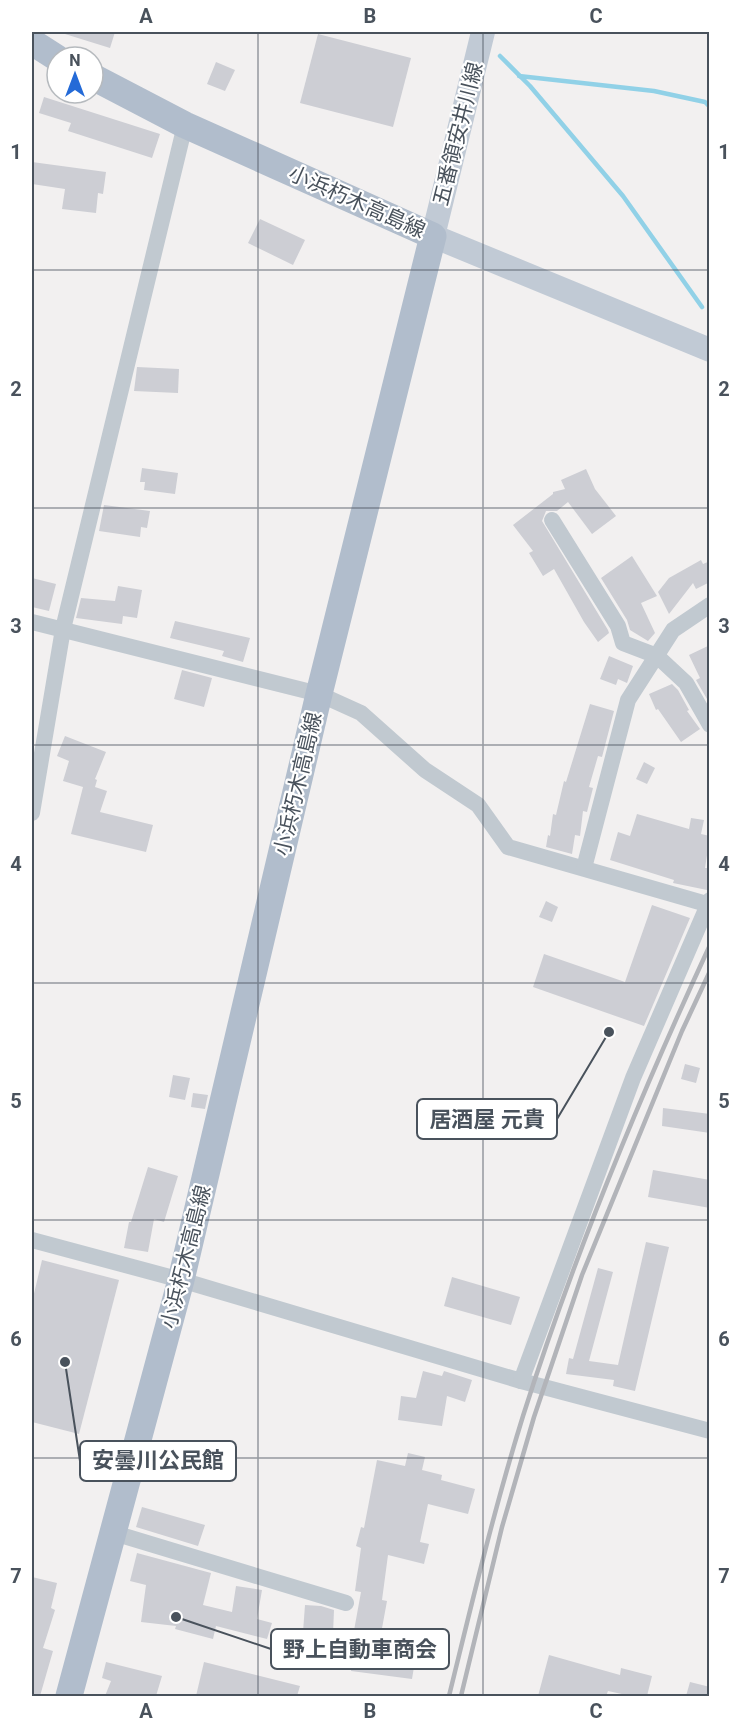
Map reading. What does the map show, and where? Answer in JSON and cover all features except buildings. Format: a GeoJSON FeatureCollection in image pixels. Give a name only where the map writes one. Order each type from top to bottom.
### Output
{"type":"FeatureCollection","features":[{"type":"Feature","properties":{"kind":"main road"},"geometry":{"type":"LineString","coordinates":[[32,42],[45,50]]}},
{"type":"Feature","properties":{"kind":"main road","name":"小浜朽木高島線"},"geometry":{"type":"LineString","coordinates":[[69,1696],[182,1280],[320,694],[433,236],[185,125],[105,83]]}},
{"type":"Feature","properties":{"kind":"street","name":"五番領安井川線"},"geometry":{"type":"LineString","coordinates":[[433,236],[483,32]]}},
{"type":"Feature","properties":{"kind":"street"},"geometry":{"type":"LineString","coordinates":[[32,813],[39,737],[63,629],[185,125]]}},
{"type":"Feature","properties":{"kind":"street"},"geometry":{"type":"LineString","coordinates":[[433,236],[710,351]]}},
{"type":"Feature","properties":{"kind":"street"},"geometry":{"type":"LineString","coordinates":[[552,520],[618,626],[623,643],[657,656],[686,683],[710,725]]}},
{"type":"Feature","properties":{"kind":"street"},"geometry":{"type":"LineString","coordinates":[[584,868],[628,700],[674,630],[710,605]]}},
{"type":"Feature","properties":{"kind":"street"},"geometry":{"type":"LineString","coordinates":[[32,622],[320,694],[361,713],[425,770],[478,805],[508,847],[709,903],[633,1078],[522,1381]]}},
{"type":"Feature","properties":{"kind":"street"},"geometry":{"type":"LineString","coordinates":[[32,1240],[182,1280],[522,1381],[710,1431]]}},
{"type":"Feature","properties":{"kind":"street"},"geometry":{"type":"LineString","coordinates":[[114,1533],[346,1603]]}},
{"type":"Feature","properties":{"kind":"waterway"},"geometry":{"type":"LineString","coordinates":[[500,56],[530,86],[623,196],[702,307]]}},
{"type":"Feature","properties":{"kind":"waterway"},"geometry":{"type":"LineString","coordinates":[[519,76],[654,91],[705,102],[710,107]]}},
{"type":"Feature","properties":{"kind":"railway"},"geometry":{"type":"LineString","coordinates":[[449,1696],[502,1486],[543,1356],[609,1178],[658,1060],[710,945]]}},
{"type":"Feature","properties":{"kind":"railway"},"geometry":{"type":"LineString","coordinates":[[461,1696],[502,1527],[534,1417],[582,1275],[682,1031],[710,971]]}},
{"type":"Feature","properties":{"kind":"place","name":"居酒屋 元貴"},"geometry":{"type":"Point","coordinates":[609,1032]}},
{"type":"Feature","properties":{"kind":"place","name":"安曇川公民館"},"geometry":{"type":"Point","coordinates":[65,1362]}},
{"type":"Feature","properties":{"kind":"place","name":"野上自動車商会"},"geometry":{"type":"Point","coordinates":[176,1617]}}]}
